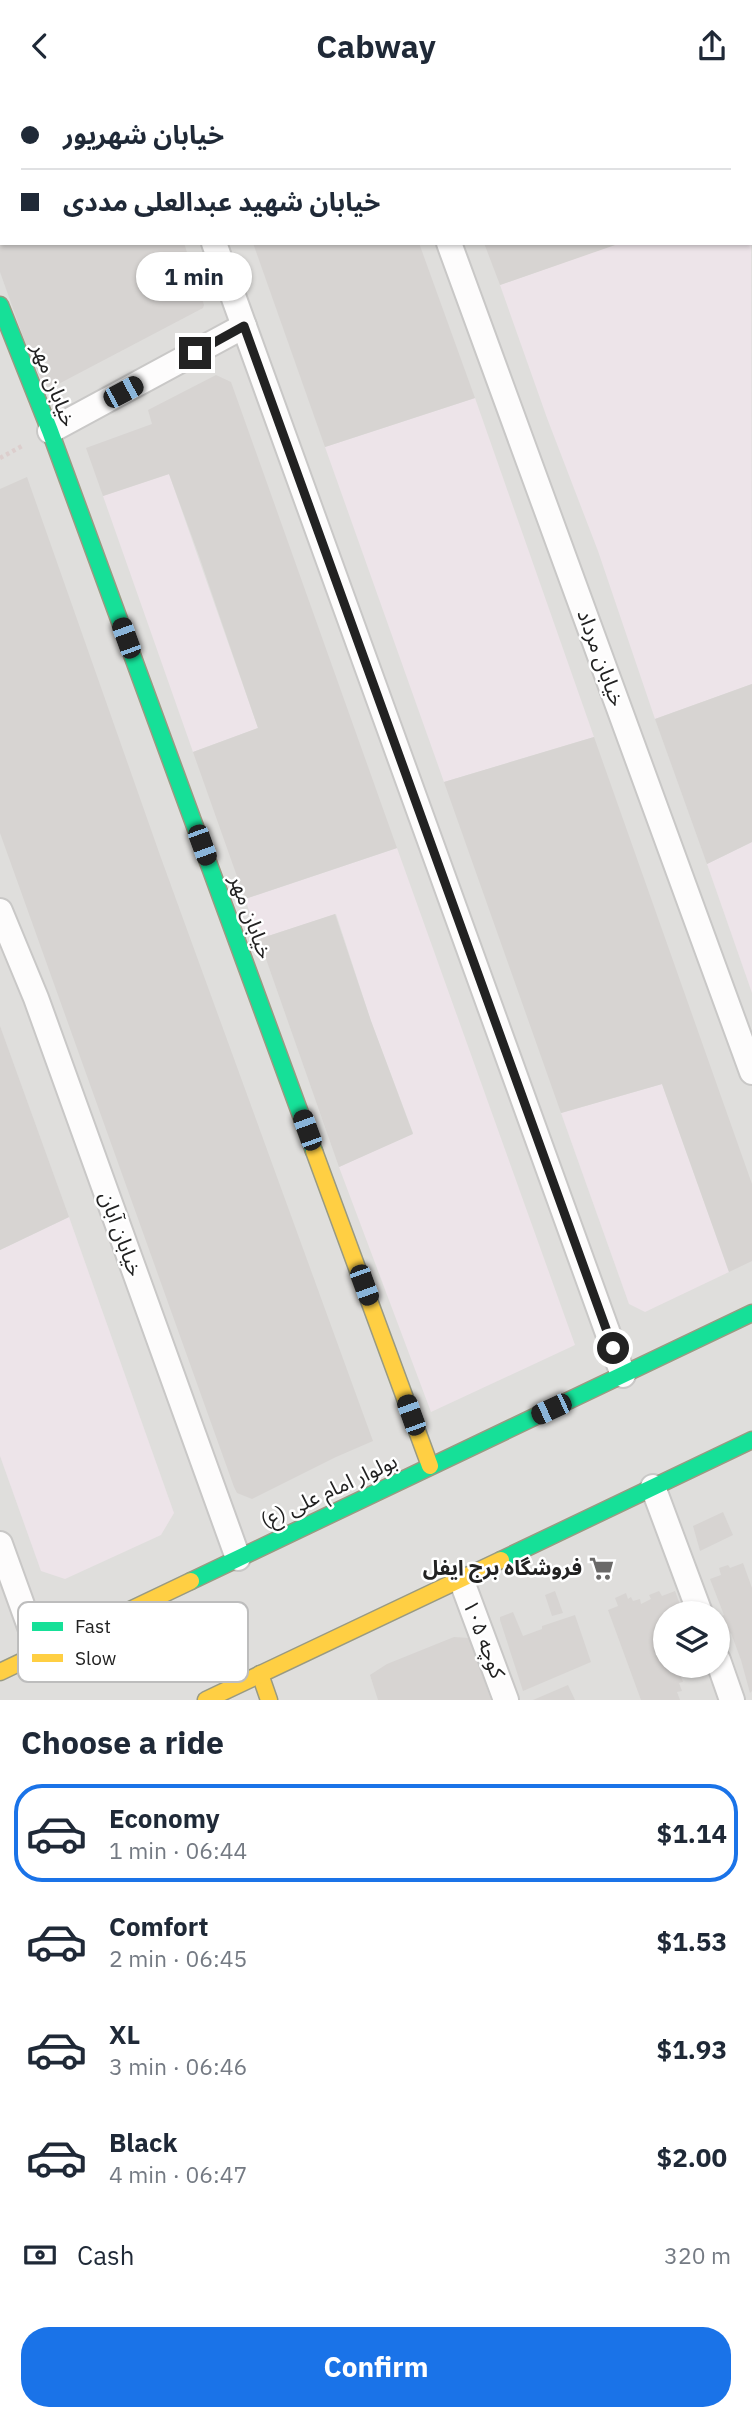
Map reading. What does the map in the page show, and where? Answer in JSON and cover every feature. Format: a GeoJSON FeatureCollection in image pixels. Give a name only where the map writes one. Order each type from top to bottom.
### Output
{"type":"FeatureCollection","features":[{"type":"Feature","properties":{"kind":"main road","name":"خیابان مهر"},"geometry":{"type":"LineString","coordinates":[[0,305],[50,431],[430,1466]]}},
{"type":"Feature","properties":{"kind":"main road","name":"بولوار امام علی (ع)"},"geometry":{"type":"LineString","coordinates":[[145,1602],[752,1313]]}},
{"type":"Feature","properties":{"kind":"main road"},"geometry":{"type":"LineString","coordinates":[[248,1680],[752,1440]]}},
{"type":"Feature","properties":{"kind":"main road","name":"بولوار امام علی (ع)"},"geometry":{"type":"LineString","coordinates":[[0,1672],[18,1663]]}},
{"type":"Feature","properties":{"kind":"main road"},"geometry":{"type":"LineString","coordinates":[[260,1674],[270,1700]]}},
{"type":"Feature","properties":{"kind":"main road"},"geometry":{"type":"LineString","coordinates":[[206,1700],[243,1682]]}},
{"type":"Feature","properties":{"kind":"street"},"geometry":{"type":"LineString","coordinates":[[215,245],[623,1375]]}},
{"type":"Feature","properties":{"kind":"street","name":"خیابان مرداد"},"geometry":{"type":"LineString","coordinates":[[450,245],[752,1072]]}},
{"type":"Feature","properties":{"kind":"street"},"geometry":{"type":"LineString","coordinates":[[50,431],[244,326]]}},
{"type":"Feature","properties":{"kind":"street","name":"خیابان آبان"},"geometry":{"type":"LineString","coordinates":[[0,911],[36,997],[237,1558]]}},
{"type":"Feature","properties":{"kind":"street"},"geometry":{"type":"LineString","coordinates":[[653,1487],[696,1601]]}},
{"type":"Feature","properties":{"kind":"street"},"geometry":{"type":"LineString","coordinates":[[0,1544],[21,1602]]}},
{"type":"Feature","properties":{"kind":"street","name":"کوچه ۱۰۵"},"geometry":{"type":"LineString","coordinates":[[461,1579],[506,1700]]}},
{"type":"Feature","properties":{"kind":"street"},"geometry":{"type":"LineString","coordinates":[[724,1678],[732,1700]]}},
{"type":"Feature","properties":{"kind":"shaded area"},"geometry":{"type":"Polygon","coordinates":[[[0,245],[752,245],[752,1700],[0,1700],[0,245]]]}},
{"type":"Feature","properties":{"kind":"shaded area"},"geometry":{"type":"Polygon","coordinates":[[[613,245],[751,245],[752,684],[655,719],[598,551],[500,285],[613,245]]]}},
{"type":"Feature","properties":{"kind":"shaded area"},"geometry":{"type":"Polygon","coordinates":[[[475,398],[594,737],[444,782],[325,447],[475,398]]]}},
{"type":"Feature","properties":{"kind":"shaded area"},"geometry":{"type":"Polygon","coordinates":[[[169,474],[258,728],[193,752],[103,496],[169,474]]]}},
{"type":"Feature","properties":{"kind":"shaded area"},"geometry":{"type":"Polygon","coordinates":[[[752,842],[752,993],[707,864],[752,842]]]}},
{"type":"Feature","properties":{"kind":"shaded area"},"geometry":{"type":"Polygon","coordinates":[[[397,848],[575,1345],[431,1412],[339,1167],[413,1133],[371,1021],[336,914],[259,939],[245,899],[397,848]]]}},
{"type":"Feature","properties":{"kind":"shaded area"},"geometry":{"type":"Polygon","coordinates":[[[662,1084],[729,1272],[645,1312],[629,1304],[561,1113],[662,1084]]]}},
{"type":"Feature","properties":{"kind":"shaded area"},"geometry":{"type":"Polygon","coordinates":[[[69,1217],[174,1513],[161,1535],[65,1579],[41,1571],[0,1456],[0,1250],[69,1217]]]}},
{"type":"Feature","properties":{"kind":"building"},"geometry":{"type":"Polygon","coordinates":[[[0,245],[185,245],[204,305],[203,308],[47,390],[31,359],[0,272],[0,245]]]}},
{"type":"Feature","properties":{"kind":"building"},"geometry":{"type":"Polygon","coordinates":[[[254,245],[420,245],[475,398],[325,447],[254,245]]]}},
{"type":"Feature","properties":{"kind":"building"},"geometry":{"type":"Polygon","coordinates":[[[485,245],[615,245],[500,285],[485,245]]]}},
{"type":"Feature","properties":{"kind":"building"},"geometry":{"type":"Polygon","coordinates":[[[216,375],[231,382],[397,848],[245,899],[193,752],[258,728],[199,556],[169,474],[103,496],[86,448],[152,424],[148,410],[216,375]]]}},
{"type":"Feature","properties":{"kind":"building"},"geometry":{"type":"Polygon","coordinates":[[[27,477],[161,858],[373,1441],[252,1499],[237,1493],[234,1487],[0,833],[0,489],[27,477]]]}},
{"type":"Feature","properties":{"kind":"building"},"geometry":{"type":"Polygon","coordinates":[[[752,684],[752,842],[707,864],[655,719],[752,684]]]}},
{"type":"Feature","properties":{"kind":"building"},"geometry":{"type":"Polygon","coordinates":[[[594,737],[752,1184],[752,1261],[729,1272],[662,1084],[561,1113],[444,782],[594,737]]]}},
{"type":"Feature","properties":{"kind":"building"},"geometry":{"type":"Polygon","coordinates":[[[335,914],[413,1134],[339,1167],[259,939],[335,914]]]}},
{"type":"Feature","properties":{"kind":"building"},"geometry":{"type":"Polygon","coordinates":[[[0,1026],[69,1217],[0,1250],[0,1026]]]}},
{"type":"Feature","properties":{"kind":"building"},"geometry":{"type":"Polygon","coordinates":[[[723,1512],[733,1535],[700,1551],[693,1526],[723,1512]]]}},
{"type":"Feature","properties":{"kind":"building"},"geometry":{"type":"Polygon","coordinates":[[[743,1563],[752,1588],[750,1693],[730,1634],[730,1601],[719,1601],[710,1579],[721,1575],[719,1568],[728,1565],[730,1568],[743,1563]]]}},
{"type":"Feature","properties":{"kind":"building"},"geometry":{"type":"Polygon","coordinates":[[[555,1591],[563,1613],[552,1616],[545,1595],[555,1591]]]}},
{"type":"Feature","properties":{"kind":"building"},"geometry":{"type":"Polygon","coordinates":[[[659,1591],[662,1596],[675,1591],[679,1601],[653,1601],[653,1678],[682,1678],[683,1682],[679,1683],[682,1691],[677,1692],[680,1700],[641,1700],[608,1610],[618,1606],[615,1598],[626,1593],[628,1599],[640,1599],[641,1604],[651,1599],[649,1595],[659,1591]]]}},
{"type":"Feature","properties":{"kind":"building"},"geometry":{"type":"Polygon","coordinates":[[[513,1612],[523,1636],[542,1629],[542,1626],[575,1615],[591,1662],[523,1691],[500,1620],[500,1617],[513,1612]]]}},
{"type":"Feature","properties":{"kind":"building"},"geometry":{"type":"Polygon","coordinates":[[[454,1637],[469,1638],[491,1700],[378,1700],[370,1675],[387,1664],[454,1637]]]}},
{"type":"Feature","properties":{"kind":"building"},"geometry":{"type":"Polygon","coordinates":[[[568,1685],[575,1700],[533,1700],[568,1685]]]}},
{"type":"Feature","properties":{"kind":"traffic: fast"},"geometry":{"type":"LineString","coordinates":[[0,305],[50,431],[314,1151]]}},
{"type":"Feature","properties":{"kind":"traffic: fast"},"geometry":{"type":"LineString","coordinates":[[191,1581],[752,1313]]}},
{"type":"Feature","properties":{"kind":"traffic: fast"},"geometry":{"type":"LineString","coordinates":[[501,1560],[752,1440]]}},
{"type":"Feature","properties":{"kind":"traffic: slow"},"geometry":{"type":"LineString","coordinates":[[314,1151],[430,1466]]}},
{"type":"Feature","properties":{"kind":"traffic: slow"},"geometry":{"type":"LineString","coordinates":[[248,1680],[501,1560]]}},
{"type":"Feature","properties":{"kind":"traffic: slow"},"geometry":{"type":"LineString","coordinates":[[147,1602],[191,1581]]}},
{"type":"Feature","properties":{"kind":"traffic: slow"},"geometry":{"type":"LineString","coordinates":[[0,1672],[18,1663]]}},
{"type":"Feature","properties":{"kind":"traffic: slow"},"geometry":{"type":"LineString","coordinates":[[260,1674],[269,1700]]}},
{"type":"Feature","properties":{"kind":"traffic: slow"},"geometry":{"type":"LineString","coordinates":[[206,1700],[244,1682]]}},
{"type":"Feature","properties":{"kind":"place","name":"فروشگاه برج ایفل"},"geometry":{"type":"Point","coordinates":[602,1568]}},
{"type":"Feature","properties":{"kind":"route"},"geometry":{"type":"LineString","coordinates":[[195,353],[244,326],[613,1348]]}}]}
